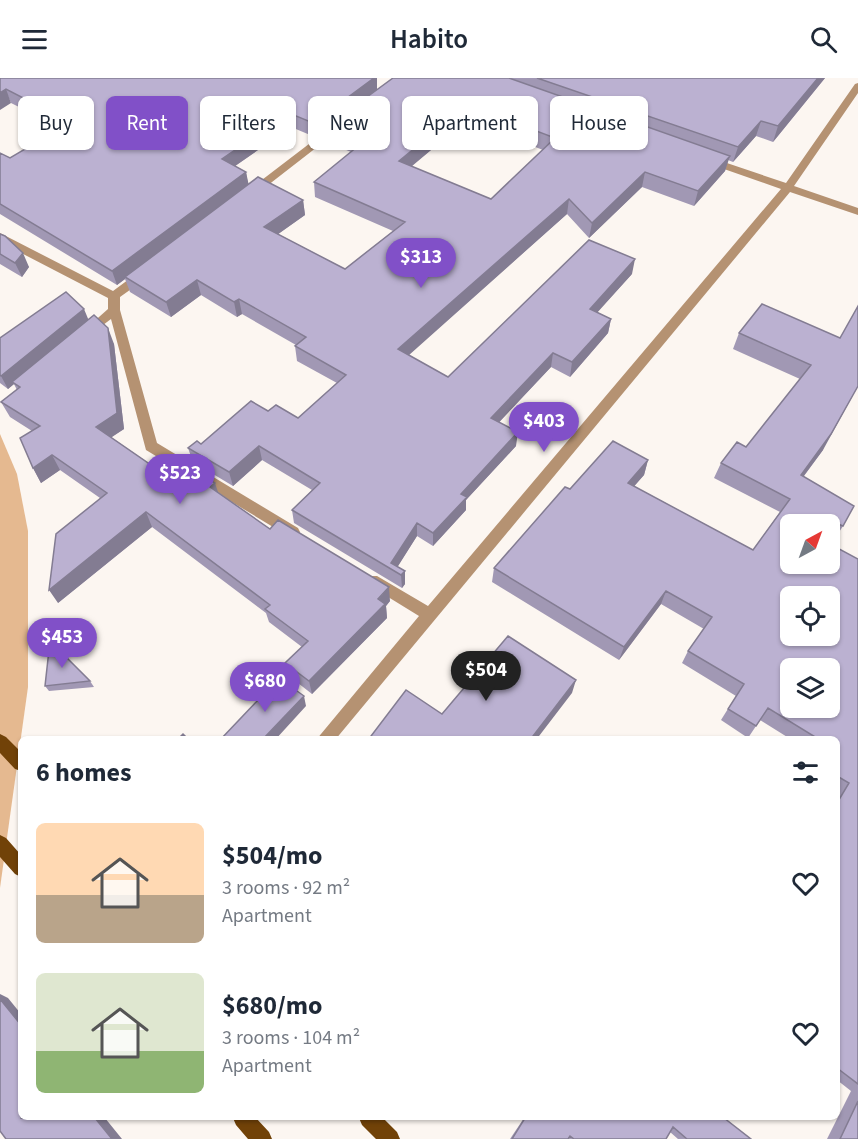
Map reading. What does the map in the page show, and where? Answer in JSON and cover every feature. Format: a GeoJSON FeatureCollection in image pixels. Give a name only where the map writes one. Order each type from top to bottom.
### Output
{"type":"FeatureCollection","features":[{"type":"Feature","properties":{"kind":"main road"},"geometry":{"type":"LineString","coordinates":[[0,742],[18,760]]}},
{"type":"Feature","properties":{"kind":"main road"},"geometry":{"type":"LineString","coordinates":[[0,844],[18,864]]}},
{"type":"Feature","properties":{"kind":"main road"},"geometry":{"type":"LineString","coordinates":[[245,1120],[262,1139]]}},
{"type":"Feature","properties":{"kind":"main road"},"geometry":{"type":"LineString","coordinates":[[371,1120],[390,1139]]}},
{"type":"Feature","properties":{"kind":"street"},"geometry":{"type":"LineString","coordinates":[[327,736],[788,188],[858,86]]}},
{"type":"Feature","properties":{"kind":"street"},"geometry":{"type":"LineString","coordinates":[[245,198],[308,150]]}},
{"type":"Feature","properties":{"kind":"street"},"geometry":{"type":"LineString","coordinates":[[699,157],[858,212]]}},
{"type":"Feature","properties":{"kind":"street"},"geometry":{"type":"LineString","coordinates":[[0,237],[114,303],[151,446],[310,542]]}},
{"type":"Feature","properties":{"kind":"street"},"geometry":{"type":"LineString","coordinates":[[79,340],[152,268]]}},
{"type":"Feature","properties":{"kind":"street"},"geometry":{"type":"LineString","coordinates":[[359,572],[429,614]]}},
{"type":"Feature","properties":{"kind":"shaded area"},"geometry":{"type":"Polygon","coordinates":[[[0,434],[17,474],[28,531],[28,687],[21,736],[18,736],[18,759],[0,888],[0,434]]]}},
{"type":"Feature","properties":{"kind":"building"},"geometry":{"type":"Polygon","coordinates":[[[0,78],[374,78],[350,96],[308,96],[308,121],[296,116],[296,96],[200,96],[200,150],[235,150],[222,159],[246,172],[112,271],[0,204],[0,153],[10,158],[24,150],[94,150],[94,96],[19,96],[6,89],[0,93],[0,78]]]}},
{"type":"Feature","properties":{"kind":"building"},"geometry":{"type":"Polygon","coordinates":[[[393,78],[509,78],[560,96],[550,96],[550,136],[538,132],[538,96],[402,96],[402,150],[412,150],[399,161],[491,199],[550,143],[550,150],[648,150],[648,127],[730,156],[698,191],[645,172],[592,223],[569,199],[398,349],[448,377],[589,240],[635,259],[590,309],[611,319],[572,362],[553,353],[491,418],[518,432],[461,494],[467,497],[433,533],[417,523],[391,563],[405,571],[401,575],[292,510],[320,483],[259,446],[229,472],[188,448],[197,441],[201,444],[251,401],[268,411],[276,405],[298,418],[346,375],[295,346],[306,337],[239,299],[234,302],[197,280],[166,302],[125,277],[258,177],[303,200],[264,227],[345,269],[405,222],[314,182],[353,150],[390,150],[390,96],[368,96],[393,78]]]}},
{"type":"Feature","properties":{"kind":"building"},"geometry":{"type":"Polygon","coordinates":[[[537,78],[818,78],[778,126],[761,121],[738,147],[648,116],[648,96],[589,96],[537,78]]]}},
{"type":"Feature","properties":{"kind":"building"},"geometry":{"type":"Polygon","coordinates":[[[0,234],[23,253],[15,263],[0,254],[0,234]]]}},
{"type":"Feature","properties":{"kind":"building"},"geometry":{"type":"Polygon","coordinates":[[[66,292],[84,309],[1,376],[0,338],[66,292]]]}},
{"type":"Feature","properties":{"kind":"building"},"geometry":{"type":"Polygon","coordinates":[[[762,304],[840,338],[858,306],[858,386],[831,434],[801,475],[854,506],[843,526],[840,525],[840,514],[780,514],[780,574],[840,574],[840,549],[858,559],[858,1084],[840,1070],[840,798],[849,783],[840,778],[840,736],[814,736],[784,718],[840,718],[840,658],[780,658],[780,715],[768,708],[756,726],[728,709],[744,684],[688,651],[712,617],[666,591],[624,647],[494,568],[565,487],[570,489],[613,441],[648,460],[628,483],[753,550],[790,499],[721,463],[737,442],[746,447],[811,365],[739,333],[762,304]]]}},
{"type":"Feature","properties":{"kind":"building"},"geometry":{"type":"Polygon","coordinates":[[[94,315],[108,328],[117,413],[96,427],[157,469],[173,457],[215,483],[210,487],[270,529],[278,520],[389,587],[378,599],[385,604],[309,681],[285,663],[308,641],[265,609],[270,605],[146,512],[49,590],[56,534],[107,493],[52,455],[33,468],[20,438],[40,426],[1,402],[20,387],[12,382],[94,315]]]}},
{"type":"Feature","properties":{"kind":"building"},"geometry":{"type":"Polygon","coordinates":[[[508,636],[576,680],[533,736],[371,736],[406,690],[442,714],[508,636]]]}},
{"type":"Feature","properties":{"kind":"building"},"geometry":{"type":"Polygon","coordinates":[[[50,641],[90,681],[45,686],[50,641]]]}},
{"type":"Feature","properties":{"kind":"building"},"geometry":{"type":"Polygon","coordinates":[[[279,678],[304,696],[266,736],[224,736],[279,678]]]}},
{"type":"Feature","properties":{"kind":"building"},"geometry":{"type":"Polygon","coordinates":[[[0,999],[18,1021],[18,1120],[97,1120],[112,1139],[6,1139],[0,1131],[0,999]]]}},
{"type":"Feature","properties":{"kind":"building"},"geometry":{"type":"Polygon","coordinates":[[[858,1101],[858,1139],[840,1139],[858,1101]]]}},
{"type":"Feature","properties":{"kind":"building"},"geometry":{"type":"Polygon","coordinates":[[[524,1120],[727,1120],[751,1139],[687,1139],[673,1127],[666,1139],[574,1139],[570,1136],[568,1139],[512,1139],[524,1120]]]}}]}
